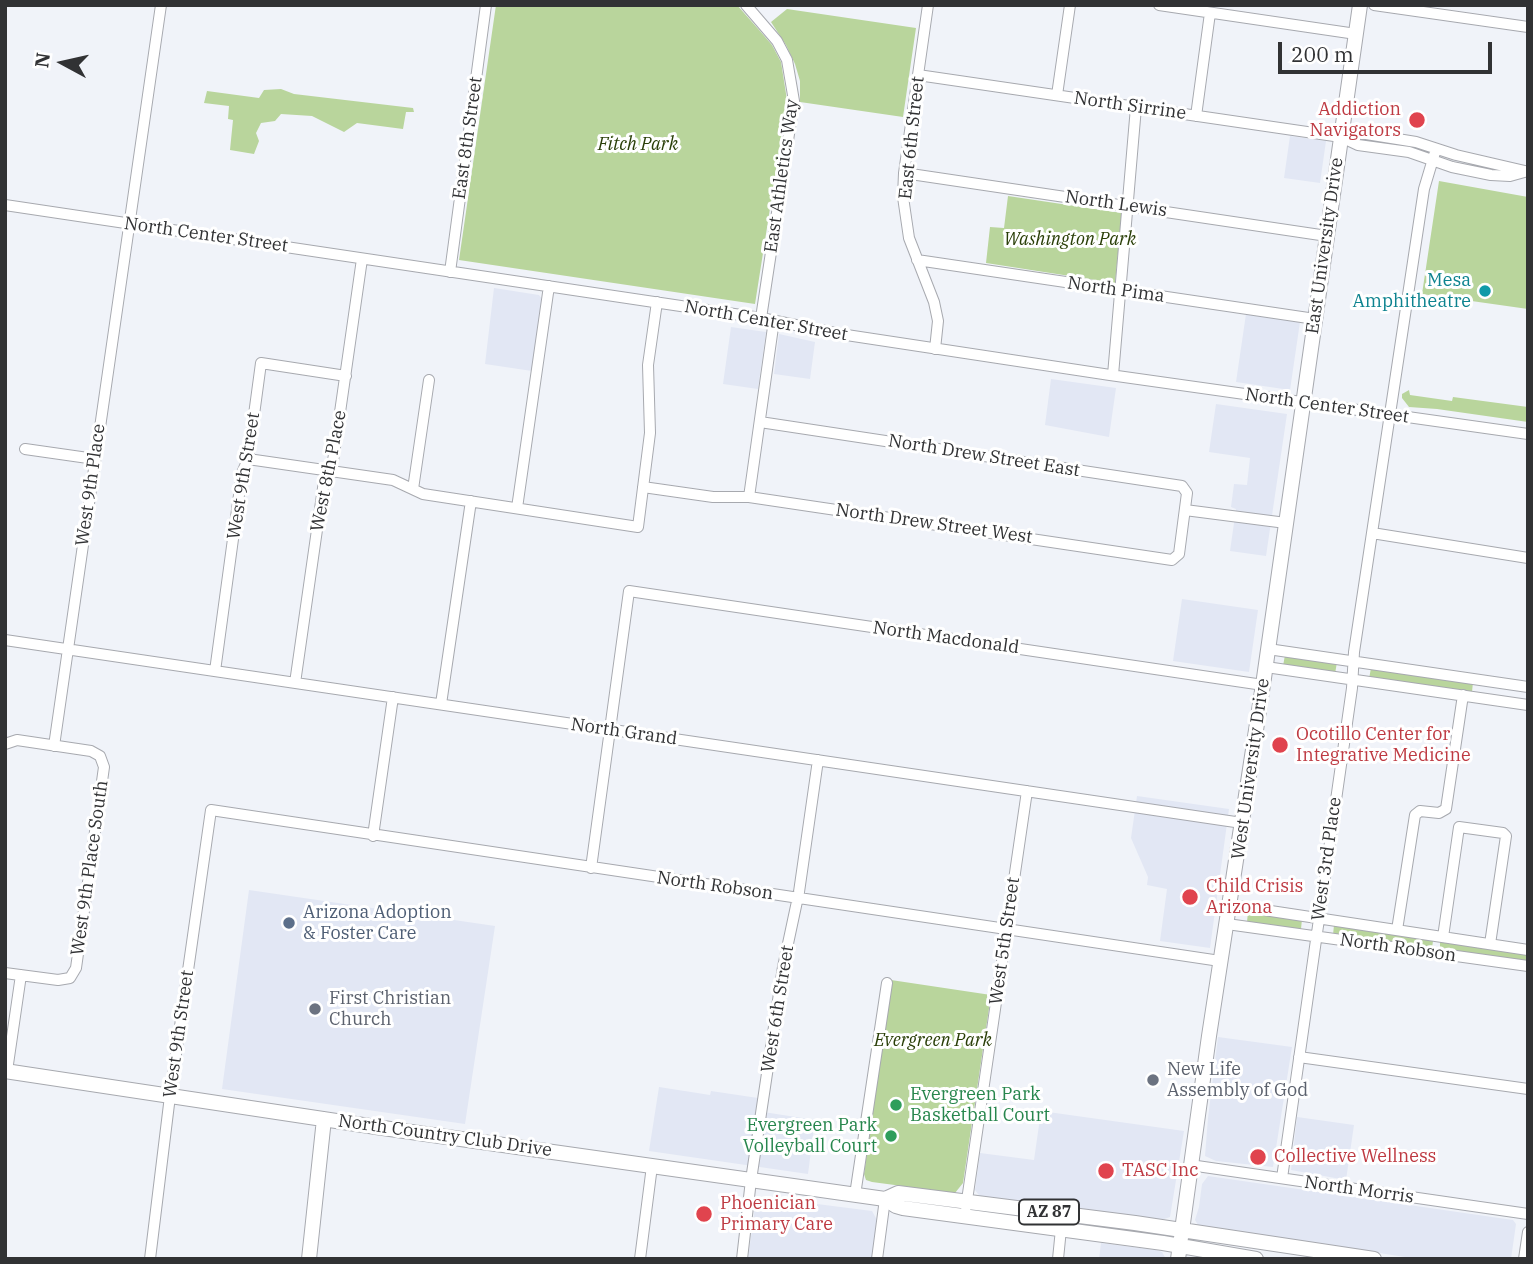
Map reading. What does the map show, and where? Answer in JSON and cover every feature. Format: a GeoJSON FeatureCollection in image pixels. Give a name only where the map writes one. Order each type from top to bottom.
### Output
{"type":"FeatureCollection","features":[{"type":"Feature","properties":{"kind":"main road","name":"East University Drive"},"geometry":{"type":"LineString","coordinates":[[1303,404],[1360,5]]}},
{"type":"Feature","properties":{"kind":"main road","name":"West University Drive"},"geometry":{"type":"LineString","coordinates":[[1179,1252],[1303,404]]}},
{"type":"Feature","properties":{"kind":"main road","name":"North Country Club Drive"},"geometry":{"type":"LineString","coordinates":[[6,1071],[885,1199],[896,1206],[965,1209],[1182,1230],[1374,1259]]}},
{"type":"Feature","properties":{"kind":"main road"},"geometry":{"type":"LineString","coordinates":[[309,1259],[324,1119]]}},
{"type":"Feature","properties":{"kind":"main road","name":"North Country Club Drive"},"geometry":{"type":"LineString","coordinates":[[965,1209],[1179,1252],[1256,1259]]}},
{"type":"Feature","properties":{"kind":"street","name":"West 9th Place"},"geometry":{"type":"LineString","coordinates":[[54,746],[161,5]]}},
{"type":"Feature","properties":{"kind":"street","name":"East 8th Street"},"geometry":{"type":"LineString","coordinates":[[450,272],[486,5]]}},
{"type":"Feature","properties":{"kind":"street","name":"East Athletics Way"},"geometry":{"type":"LineString","coordinates":[[746,5],[777,41],[787,60],[794,101],[761,318]]}},
{"type":"Feature","properties":{"kind":"street","name":"East 6th Street"},"geometry":{"type":"LineString","coordinates":[[928,5],[904,173],[905,217],[909,238],[934,302],[938,321],[935,349]]}},
{"type":"Feature","properties":{"kind":"street"},"geometry":{"type":"LineString","coordinates":[[1057,95],[1070,5]]}},
{"type":"Feature","properties":{"kind":"street"},"geometry":{"type":"LineString","coordinates":[[1159,5],[1356,34]]}},
{"type":"Feature","properties":{"kind":"street"},"geometry":{"type":"LineString","coordinates":[[1374,5],[1448,10],[1528,27]]}},
{"type":"Feature","properties":{"kind":"street"},"geometry":{"type":"LineString","coordinates":[[1196,116],[1210,13]]}},
{"type":"Feature","properties":{"kind":"street","name":"North Sirrine"},"geometry":{"type":"LineString","coordinates":[[918,75],[1341,137],[1358,145],[1434,154],[1452,167],[1491,175],[1510,176],[1527,171]]}},
{"type":"Feature","properties":{"kind":"street"},"geometry":{"type":"LineString","coordinates":[[1113,376],[1136,107]]}},
{"type":"Feature","properties":{"kind":"street","name":"West 3rd Place"},"geometry":{"type":"LineString","coordinates":[[1282,1178],[1372,533],[1424,188],[1434,154]]}},
{"type":"Feature","properties":{"kind":"street","name":"North Lewis"},"geometry":{"type":"LineString","coordinates":[[904,173],[1327,236]]}},
{"type":"Feature","properties":{"kind":"street","name":"North Center Street"},"geometry":{"type":"LineString","coordinates":[[5,205],[774,320],[840,334],[1113,376],[1528,434]]}},
{"type":"Feature","properties":{"kind":"street","name":"West 8th Place"},"geometry":{"type":"LineString","coordinates":[[295,683],[324,481],[332,461],[362,258]]}},
{"type":"Feature","properties":{"kind":"street","name":"North Pima"},"geometry":{"type":"LineString","coordinates":[[918,260],[1315,319]]}},
{"type":"Feature","properties":{"kind":"street"},"geometry":{"type":"LineString","coordinates":[[517,508],[549,286]]}},
{"type":"Feature","properties":{"kind":"street"},"geometry":{"type":"LineString","coordinates":[[248,459],[393,480],[422,494],[638,527],[650,433],[648,365],[657,302]]}},
{"type":"Feature","properties":{"kind":"street"},"geometry":{"type":"LineString","coordinates":[[749,497],[774,320]]}},
{"type":"Feature","properties":{"kind":"street","name":"West 9th Street"},"geometry":{"type":"LineString","coordinates":[[215,671],[242,473],[248,459],[261,363],[345,376]]}},
{"type":"Feature","properties":{"kind":"street"},"geometry":{"type":"LineString","coordinates":[[413,489],[429,380]]}},
{"type":"Feature","properties":{"kind":"street","name":"North Drew Street East"},"geometry":{"type":"LineString","coordinates":[[760,422],[1182,486],[1187,493],[1185,510]]}},
{"type":"Feature","properties":{"kind":"street"},"geometry":{"type":"LineString","coordinates":[[25,449],[95,459]]}},
{"type":"Feature","properties":{"kind":"street","name":"North Drew Street West"},"geometry":{"type":"LineString","coordinates":[[643,487],[713,497],[749,497],[1172,560],[1178,554],[1185,510]]}},
{"type":"Feature","properties":{"kind":"street"},"geometry":{"type":"LineString","coordinates":[[441,705],[471,501]]}},
{"type":"Feature","properties":{"kind":"street"},"geometry":{"type":"LineString","coordinates":[[1185,510],[1286,523]]}},
{"type":"Feature","properties":{"kind":"street"},"geometry":{"type":"LineString","coordinates":[[1372,533],[1528,558]]}},
{"type":"Feature","properties":{"kind":"street","name":"North Macdonald"},"geometry":{"type":"LineString","coordinates":[[610,730],[629,591],[1263,685]]}},
{"type":"Feature","properties":{"kind":"street","name":"North Grand"},"geometry":{"type":"LineString","coordinates":[[5,640],[1242,823]]}},
{"type":"Feature","properties":{"kind":"street"},"geometry":{"type":"LineString","coordinates":[[1268,649],[1528,687]]}},
{"type":"Feature","properties":{"kind":"street"},"geometry":{"type":"LineString","coordinates":[[1266,667],[1528,705]]}},
{"type":"Feature","properties":{"kind":"street"},"geometry":{"type":"LineString","coordinates":[[1481,698],[1484,681]]}},
{"type":"Feature","properties":{"kind":"street"},"geometry":{"type":"LineString","coordinates":[[1397,930],[1415,815],[1419,811],[1439,813],[1446,809],[1463,695]]}},
{"type":"Feature","properties":{"kind":"street"},"geometry":{"type":"LineString","coordinates":[[373,836],[393,697]]}},
{"type":"Feature","properties":{"kind":"street"},"geometry":{"type":"LineString","coordinates":[[591,868],[610,730]]}},
{"type":"Feature","properties":{"kind":"street"},"geometry":{"type":"LineString","coordinates":[[5,744],[17,740],[54,746]]}},
{"type":"Feature","properties":{"kind":"street","name":"West 9th Place South"},"geometry":{"type":"LineString","coordinates":[[21,975],[58,980],[70,978],[76,968],[80,942],[104,767],[100,756],[92,751],[54,746]]}},
{"type":"Feature","properties":{"kind":"street","name":"West 6th Street"},"geometry":{"type":"LineString","coordinates":[[742,1259],[783,967],[797,898],[818,760]]}},
{"type":"Feature","properties":{"kind":"street","name":"West 5th Street"},"geometry":{"type":"LineString","coordinates":[[965,1209],[1027,791]]}},
{"type":"Feature","properties":{"kind":"street","name":"West 9th Street"},"geometry":{"type":"LineString","coordinates":[[150,1259],[170,1096],[211,810]]}},
{"type":"Feature","properties":{"kind":"street","name":"North Robson"},"geometry":{"type":"LineString","coordinates":[[211,810],[1220,961]]}},
{"type":"Feature","properties":{"kind":"street"},"geometry":{"type":"LineString","coordinates":[[1443,937],[1459,827],[1503,833],[1506,836],[1490,944]]}},
{"type":"Feature","properties":{"kind":"street","name":"North Robson"},"geometry":{"type":"LineString","coordinates":[[1231,905],[1528,950]]}},
{"type":"Feature","properties":{"kind":"street","name":"North Robson"},"geometry":{"type":"LineString","coordinates":[[1227,924],[1528,967]]}},
{"type":"Feature","properties":{"kind":"street"},"geometry":{"type":"LineString","coordinates":[[5,973],[21,975],[6,1071]]}},
{"type":"Feature","properties":{"kind":"street"},"geometry":{"type":"LineString","coordinates":[[855,1195],[887,983]]}},
{"type":"Feature","properties":{"kind":"street"},"geometry":{"type":"LineString","coordinates":[[1299,1056],[1528,1088]]}},
{"type":"Feature","properties":{"kind":"street","name":"North Morris"},"geometry":{"type":"LineString","coordinates":[[1190,1165],[1528,1214]]}},
{"type":"Feature","properties":{"kind":"street"},"geometry":{"type":"LineString","coordinates":[[640,1259],[652,1166]]}},
{"type":"Feature","properties":{"kind":"street"},"geometry":{"type":"LineString","coordinates":[[877,1259],[885,1199]]}},
{"type":"Feature","properties":{"kind":"street"},"geometry":{"type":"LineString","coordinates":[[1058,1259],[1061,1229]]}},
{"type":"Feature","properties":{"kind":"street"},"geometry":{"type":"LineString","coordinates":[[1524,1259],[1528,1232]]}},
{"type":"Feature","properties":{"kind":"shaded area"},"geometry":{"type":"Polygon","coordinates":[[[1290,136],[1326,141],[1320,183],[1284,178],[1290,136]]]}},
{"type":"Feature","properties":{"kind":"shaded area"},"geometry":{"type":"Polygon","coordinates":[[[494,288],[539,295],[542,299],[532,371],[485,364],[494,288]]]}},
{"type":"Feature","properties":{"kind":"shaded area"},"geometry":{"type":"Polygon","coordinates":[[[1246,314],[1300,322],[1290,390],[1236,382],[1246,314]]]}},
{"type":"Feature","properties":{"kind":"shaded area"},"geometry":{"type":"Polygon","coordinates":[[[731,327],[766,332],[758,389],[723,384],[731,327]]]}},
{"type":"Feature","properties":{"kind":"shaded area"},"geometry":{"type":"Polygon","coordinates":[[[779,334],[815,342],[810,379],[774,374],[779,334]]]}},
{"type":"Feature","properties":{"kind":"shaded area"},"geometry":{"type":"Polygon","coordinates":[[[1051,379],[1116,388],[1109,437],[1045,425],[1051,379]]]}},
{"type":"Feature","properties":{"kind":"shaded area"},"geometry":{"type":"Polygon","coordinates":[[[1216,404],[1287,414],[1266,556],[1230,551],[1236,509],[1231,507],[1234,484],[1247,485],[1250,458],[1209,452],[1216,404]]]}},
{"type":"Feature","properties":{"kind":"shaded area"},"geometry":{"type":"Polygon","coordinates":[[[1182,599],[1258,610],[1249,672],[1173,661],[1182,599]]]}},
{"type":"Feature","properties":{"kind":"shaded area"},"geometry":{"type":"Polygon","coordinates":[[[1137,796],[1229,809],[1210,948],[1160,941],[1167,889],[1147,885],[1148,877],[1131,838],[1137,796]]]}},
{"type":"Feature","properties":{"kind":"shaded area"},"geometry":{"type":"Polygon","coordinates":[[[249,890],[495,926],[465,1124],[222,1089],[249,890]]]}},
{"type":"Feature","properties":{"kind":"shaded area"},"geometry":{"type":"Polygon","coordinates":[[[1218,1037],[1292,1047],[1273,1167],[1216,1161],[1205,1156],[1218,1037]]]}},
{"type":"Feature","properties":{"kind":"shaded area"},"geometry":{"type":"Polygon","coordinates":[[[659,1087],[710,1095],[711,1091],[758,1098],[757,1111],[815,1120],[808,1174],[649,1151],[659,1087]]]}},
{"type":"Feature","properties":{"kind":"shaded area"},"geometry":{"type":"Polygon","coordinates":[[[1041,1111],[1184,1131],[1170,1217],[1161,1220],[981,1198],[975,1190],[980,1153],[1034,1160],[1041,1111]]]}},
{"type":"Feature","properties":{"kind":"shaded area"},"geometry":{"type":"Polygon","coordinates":[[[1297,1117],[1354,1125],[1346,1180],[1291,1170],[1297,1117]]]}},
{"type":"Feature","properties":{"kind":"shaded area"},"geometry":{"type":"Polygon","coordinates":[[[1208,1176],[1513,1220],[1516,1224],[1511,1259],[1418,1259],[1198,1225],[1195,1220],[1202,1184],[1208,1176]]]}},
{"type":"Feature","properties":{"kind":"shaded area"},"geometry":{"type":"Polygon","coordinates":[[[762,1197],[872,1211],[877,1220],[872,1259],[748,1259],[756,1200],[762,1197]]]}},
{"type":"Feature","properties":{"kind":"shaded area"},"geometry":{"type":"Polygon","coordinates":[[[1101,1243],[1156,1250],[1162,1252],[1166,1259],[1099,1259],[1101,1243]]]}},
{"type":"Feature","properties":{"kind":"green space","name":"Fitch Park"},"geometry":{"type":"Polygon","coordinates":[[[496,5],[737,5],[760,31],[781,62],[787,100],[755,304],[459,260],[496,5]]]}},
{"type":"Feature","properties":{"kind":"green space"},"geometry":{"type":"Polygon","coordinates":[[[787,9],[916,28],[903,117],[800,102],[800,81],[795,64],[771,22],[787,9]]]}},
{"type":"Feature","properties":{"kind":"green space"},"geometry":{"type":"Polygon","coordinates":[[[281,89],[294,94],[413,108],[414,112],[406,112],[403,129],[357,123],[344,132],[312,116],[281,114],[275,121],[261,123],[256,133],[259,141],[254,154],[230,150],[233,120],[228,119],[229,106],[204,103],[207,91],[259,98],[264,90],[281,89]]]}},
{"type":"Feature","properties":{"kind":"green space"},"geometry":{"type":"Polygon","coordinates":[[[1439,181],[1528,197],[1528,309],[1422,294],[1439,181]]]}},
{"type":"Feature","properties":{"kind":"green space","name":"Washington Park"},"geometry":{"type":"Polygon","coordinates":[[[1008,196],[1122,213],[1115,283],[986,263],[990,227],[1004,228],[1008,196]]]}},
{"type":"Feature","properties":{"kind":"green space"},"geometry":{"type":"Polygon","coordinates":[[[1409,390],[1410,395],[1452,401],[1453,397],[1528,407],[1528,422],[1409,407],[1402,394],[1409,390]]]}},
{"type":"Feature","properties":{"kind":"green space"},"geometry":{"type":"Polygon","coordinates":[[[1285,655],[1337,662],[1335,674],[1283,666],[1285,655]]]}},
{"type":"Feature","properties":{"kind":"green space"},"geometry":{"type":"Polygon","coordinates":[[[1371,668],[1473,682],[1472,692],[1369,679],[1371,668]]]}},
{"type":"Feature","properties":{"kind":"green space"},"geometry":{"type":"Polygon","coordinates":[[[1248,912],[1302,919],[1301,929],[1247,922],[1248,912]]]}},
{"type":"Feature","properties":{"kind":"green space"},"geometry":{"type":"Polygon","coordinates":[[[1334,925],[1433,941],[1432,948],[1333,935],[1334,925]]]}},
{"type":"Feature","properties":{"kind":"green space"},"geometry":{"type":"Polygon","coordinates":[[[1440,940],[1528,952],[1528,963],[1440,950],[1440,940]]]}},
{"type":"Feature","properties":{"kind":"green space","name":"Evergreen Park"},"geometry":{"type":"Polygon","coordinates":[[[891,980],[991,995],[963,1183],[955,1193],[872,1182],[866,1180],[864,1174],[891,980]]]}},
{"type":"Feature","properties":{"kind":"place","name":"Addiction Navigators"},"geometry":{"type":"Point","coordinates":[1417,120]}},
{"type":"Feature","properties":{"kind":"place","name":"Mesa Amphitheatre"},"geometry":{"type":"Point","coordinates":[1485,291]}},
{"type":"Feature","properties":{"kind":"place","name":"Ocotillo Center for Integrative Medicine"},"geometry":{"type":"Point","coordinates":[1280,745]}},
{"type":"Feature","properties":{"kind":"place","name":"Child Crisis Arizona"},"geometry":{"type":"Point","coordinates":[1190,897]}},
{"type":"Feature","properties":{"kind":"place","name":"Arizona Adoption & Foster Care"},"geometry":{"type":"Point","coordinates":[289,923]}},
{"type":"Feature","properties":{"kind":"place","name":"First Christian Church"},"geometry":{"type":"Point","coordinates":[315,1009]}},
{"type":"Feature","properties":{"kind":"place","name":"New Life Assembly of God"},"geometry":{"type":"Point","coordinates":[1153,1080]}},
{"type":"Feature","properties":{"kind":"place","name":"Evergreen Park Basketball Court"},"geometry":{"type":"Point","coordinates":[896,1105]}},
{"type":"Feature","properties":{"kind":"place","name":"Evergreen Park Volleyball Court"},"geometry":{"type":"Point","coordinates":[891,1136]}},
{"type":"Feature","properties":{"kind":"place","name":"Collective Wellness"},"geometry":{"type":"Point","coordinates":[1258,1157]}},
{"type":"Feature","properties":{"kind":"place","name":"TASC Inc"},"geometry":{"type":"Point","coordinates":[1106,1171]}},
{"type":"Feature","properties":{"kind":"place","name":"Phoenician Primary Care"},"geometry":{"type":"Point","coordinates":[704,1214]}}]}
